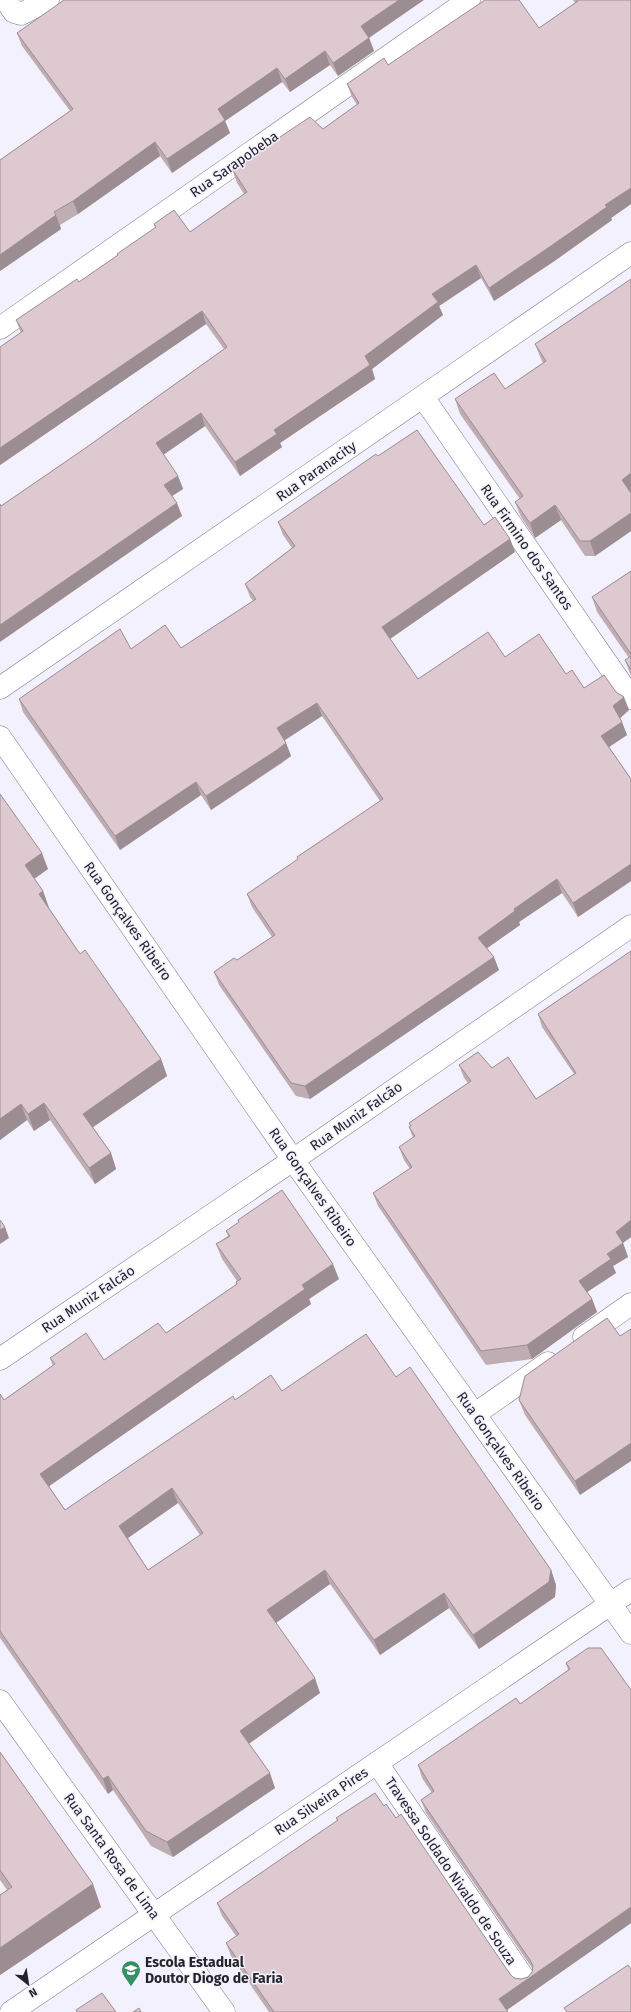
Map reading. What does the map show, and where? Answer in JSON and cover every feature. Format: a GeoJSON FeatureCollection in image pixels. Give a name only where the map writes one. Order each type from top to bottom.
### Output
{"type":"FeatureCollection","features":[{"type":"Feature","properties":{"kind":"street"},"geometry":{"type":"LineString","coordinates":[[6,0],[14,12],[21,14],[48,0]]}},
{"type":"Feature","properties":{"kind":"street","name":"Rua Sarapobeba"},"geometry":{"type":"LineString","coordinates":[[0,328],[469,0]]}},
{"type":"Feature","properties":{"kind":"street","name":"Rua Paranacity"},"geometry":{"type":"LineString","coordinates":[[0,688],[631,253]]}},
{"type":"Feature","properties":{"kind":"street","name":"Rua Firmino dos Santos"},"geometry":{"type":"LineString","coordinates":[[423,397],[631,698]]}},
{"type":"Feature","properties":{"kind":"street","name":"Rua Gonçalves Ribeiro"},"geometry":{"type":"LineString","coordinates":[[0,737],[293,1160],[631,1633]]}},
{"type":"Feature","properties":{"kind":"street","name":"Rua Muniz Falcão"},"geometry":{"type":"LineString","coordinates":[[0,1359],[293,1160],[631,926]]}},
{"type":"Feature","properties":{"kind":"street"},"geometry":{"type":"LineString","coordinates":[[475,1414],[631,1304]]}},
{"type":"Feature","properties":{"kind":"street","name":"Rua Silveira Pires"},"geometry":{"type":"LineString","coordinates":[[11,2012],[631,1590]]}},
{"type":"Feature","properties":{"kind":"street","name":"Rua Santa Rosa de Lima"},"geometry":{"type":"LineString","coordinates":[[0,1701],[224,2012]]}},
{"type":"Feature","properties":{"kind":"street","name":"Travessa Soldado Nivaldo de Souza"},"geometry":{"type":"LineString","coordinates":[[377,1763],[525,1980]]}},
{"type":"Feature","properties":{"kind":"building"},"geometry":{"type":"Polygon","coordinates":[[[64,0],[399,0],[361,26],[369,38],[333,63],[325,51],[285,79],[277,68],[218,109],[225,120],[167,159],[155,142],[73,201],[54,212],[56,215],[0,255],[0,160],[73,109],[17,33],[64,0]]]}},
{"type":"Feature","properties":{"kind":"building"},"geometry":{"type":"Polygon","coordinates":[[[485,0],[519,0],[539,28],[578,1],[577,0],[631,0],[631,188],[605,205],[607,207],[489,288],[476,265],[432,294],[438,302],[365,356],[370,365],[274,430],[277,434],[235,462],[201,413],[156,443],[178,476],[164,485],[177,503],[0,625],[0,504],[1,506],[87,447],[227,347],[202,311],[0,448],[0,347],[23,331],[16,320],[77,279],[79,282],[118,255],[117,254],[156,227],[154,224],[174,210],[190,232],[247,192],[232,169],[310,117],[323,129],[359,103],[347,84],[384,58],[388,65],[485,0]]]}},
{"type":"Feature","properties":{"kind":"building"},"geometry":{"type":"Polygon","coordinates":[[[631,279],[631,473],[622,480],[631,493],[631,513],[590,541],[580,541],[555,505],[530,523],[515,502],[523,496],[455,399],[494,373],[505,389],[546,361],[535,344],[631,279]]]}},
{"type":"Feature","properties":{"kind":"building"},"geometry":{"type":"Polygon","coordinates":[[[417,430],[484,525],[495,517],[510,539],[382,627],[418,679],[488,632],[505,657],[539,634],[566,674],[572,670],[584,688],[604,675],[616,692],[624,697],[613,706],[622,722],[601,736],[631,779],[631,864],[573,903],[557,879],[514,909],[515,911],[478,938],[494,957],[305,1086],[291,1083],[214,972],[234,958],[237,960],[275,935],[247,894],[298,859],[297,857],[383,799],[317,703],[277,728],[286,743],[277,750],[206,796],[196,782],[115,836],[19,699],[120,629],[131,649],[165,625],[181,648],[256,599],[245,584],[295,546],[278,522],[376,454],[378,456],[417,430]]]}},
{"type":"Feature","properties":{"kind":"building"},"geometry":{"type":"Polygon","coordinates":[[[631,571],[631,654],[592,597],[631,571]]]}},
{"type":"Feature","properties":{"kind":"building"},"geometry":{"type":"Polygon","coordinates":[[[631,656],[631,670],[625,660],[631,656]]]}},
{"type":"Feature","properties":{"kind":"building"},"geometry":{"type":"Polygon","coordinates":[[[0,794],[42,853],[25,865],[43,891],[39,894],[80,954],[85,950],[161,1059],[83,1114],[111,1153],[89,1168],[44,1103],[28,1114],[21,1104],[0,1119],[0,794]]]}},
{"type":"Feature","properties":{"kind":"building"},"geometry":{"type":"Polygon","coordinates":[[[631,951],[631,1220],[616,1232],[623,1243],[607,1254],[611,1259],[579,1281],[592,1299],[527,1345],[481,1351],[373,1193],[412,1167],[399,1147],[415,1136],[409,1127],[411,1126],[409,1123],[471,1081],[459,1065],[478,1052],[492,1068],[508,1057],[536,1099],[576,1073],[538,1014],[631,951]]]}},
{"type":"Feature","properties":{"kind":"building"},"geometry":{"type":"Polygon","coordinates":[[[282,1190],[333,1264],[302,1285],[305,1289],[40,1474],[65,1510],[233,1396],[235,1400],[271,1375],[282,1391],[366,1334],[396,1377],[410,1367],[551,1570],[549,1582],[473,1635],[444,1593],[374,1640],[325,1570],[267,1610],[315,1678],[240,1731],[270,1773],[167,1842],[146,1831],[108,1776],[103,1779],[0,1631],[0,1394],[4,1400],[55,1364],[50,1358],[86,1333],[104,1360],[158,1323],[166,1333],[237,1284],[236,1282],[241,1279],[216,1244],[230,1236],[226,1231],[239,1222],[238,1220],[282,1190]],[[172,1488],[119,1526],[148,1570],[203,1533],[172,1488]]]}},
{"type":"Feature","properties":{"kind":"building"},"geometry":{"type":"Polygon","coordinates":[[[0,1220],[5,1227],[0,1230],[0,1220]]]}},
{"type":"Feature","properties":{"kind":"building"},"geometry":{"type":"Polygon","coordinates":[[[607,1318],[620,1336],[631,1329],[631,1443],[575,1481],[519,1400],[525,1376],[607,1318]]]}},
{"type":"Feature","properties":{"kind":"building"},"geometry":{"type":"Polygon","coordinates":[[[588,1648],[601,1648],[631,1690],[631,1907],[499,1999],[508,2012],[274,2012],[226,1943],[239,1934],[217,1903],[338,1820],[336,1818],[375,1793],[384,1806],[386,1804],[396,1818],[401,1814],[510,1974],[514,1978],[521,1979],[528,1977],[532,1972],[533,1966],[530,1960],[421,1800],[434,1791],[418,1765],[516,1698],[520,1704],[570,1669],[566,1663],[588,1648]]]}},
{"type":"Feature","properties":{"kind":"building"},"geometry":{"type":"Polygon","coordinates":[[[0,1752],[93,1884],[0,1948],[0,1895],[12,1887],[0,1870],[0,1752]]]}},
{"type":"Feature","properties":{"kind":"building"},"geometry":{"type":"Polygon","coordinates":[[[628,1965],[631,1969],[631,2012],[567,2012],[564,2008],[628,1965]]]}},
{"type":"Feature","properties":{"kind":"building"},"geometry":{"type":"Polygon","coordinates":[[[102,1993],[116,2012],[77,2012],[76,2010],[102,1993]]]}},
{"type":"Feature","properties":{"kind":"building"},"geometry":{"type":"Polygon","coordinates":[[[139,2008],[141,2012],[133,2012],[139,2008]]]}},
{"type":"Feature","properties":{"kind":"place","name":"Escola Estadual Doutor Diogo de Faria"},"geometry":{"type":"Point","coordinates":[131,1987]}}]}
